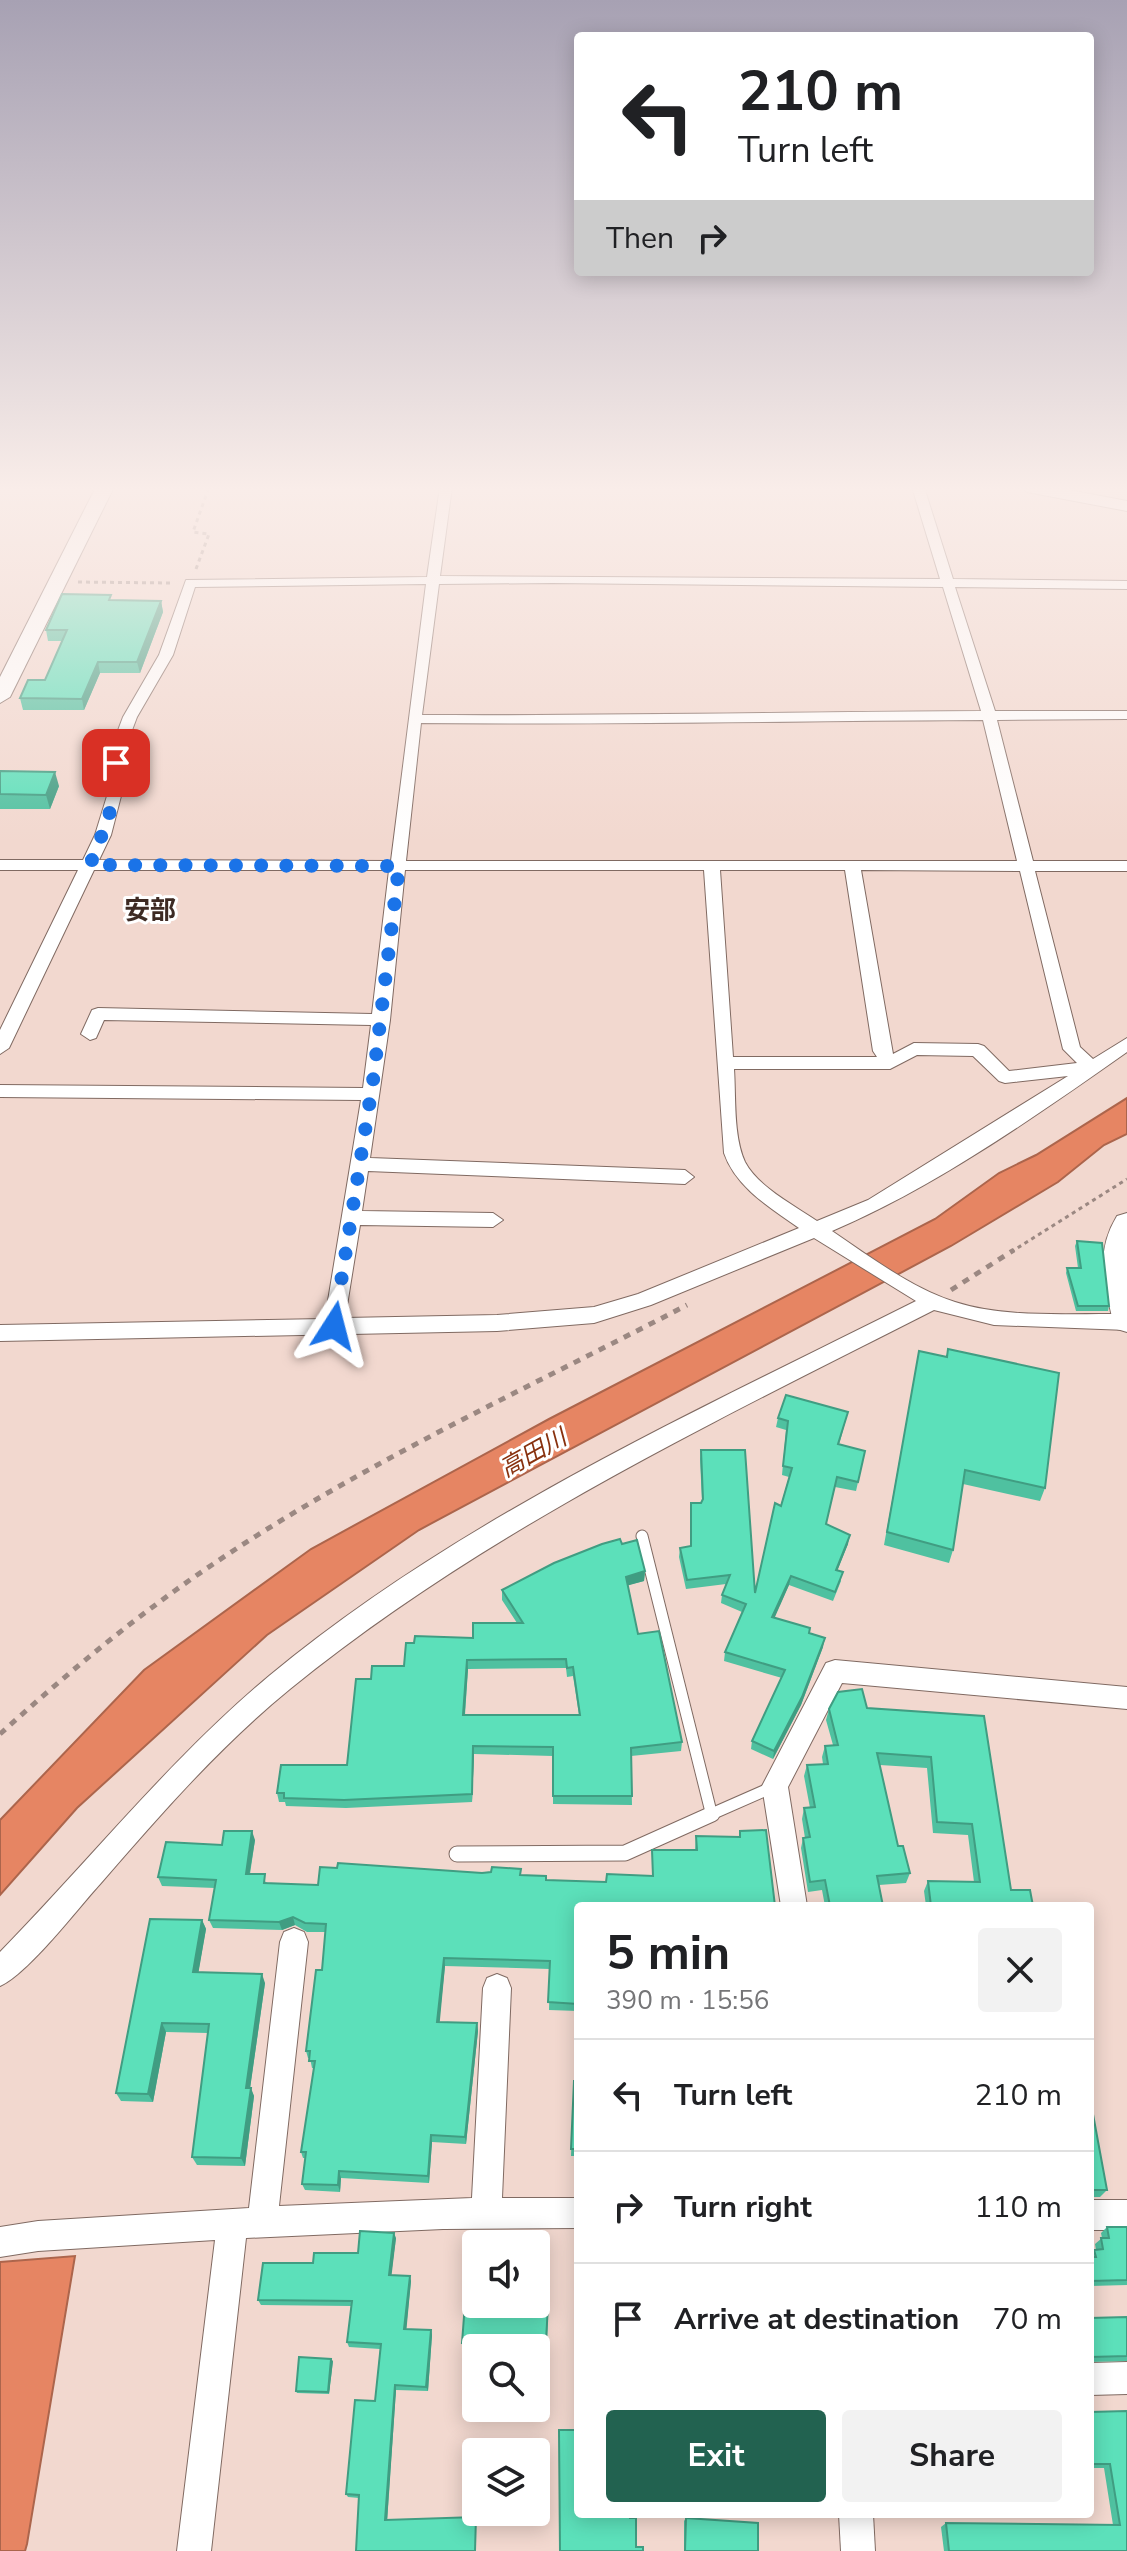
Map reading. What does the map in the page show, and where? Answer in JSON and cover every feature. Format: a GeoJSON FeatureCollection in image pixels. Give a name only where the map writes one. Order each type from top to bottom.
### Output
{"type":"FeatureCollection","features":[{"type":"Feature","properties":{"kind":"main road"},"geometry":{"type":"LineString","coordinates":[[0,697],[47,606]]}},
{"type":"Feature","properties":{"kind":"main road"},"geometry":{"type":"LineString","coordinates":[[1127,1223],[1120,1231],[1115,1257],[1127,1321]]}},
{"type":"Feature","properties":{"kind":"street"},"geometry":{"type":"LineString","coordinates":[[0,1048],[90,865],[109,817],[118,749],[130,717],[166,655],[182,606]]}},
{"type":"Feature","properties":{"kind":"street"},"geometry":{"type":"LineString","coordinates":[[334,1326],[381,1020],[430,606]]}},
{"type":"Feature","properties":{"kind":"street"},"geometry":{"type":"LineString","coordinates":[[953,606],[989,716],[1072,1049],[1093,1068]]}},
{"type":"Feature","properties":{"kind":"street"},"geometry":{"type":"LineString","coordinates":[[415,719],[660,721],[709,717],[1127,715]]}},
{"type":"Feature","properties":{"kind":"street"},"geometry":{"type":"LineString","coordinates":[[0,865],[1127,866]]}},
{"type":"Feature","properties":{"kind":"street"},"geometry":{"type":"LineString","coordinates":[[712,866],[724,1063],[734,1158],[744,1175],[823,1233],[927,1299],[994,1317],[1127,1321]]}},
{"type":"Feature","properties":{"kind":"street"},"geometry":{"type":"LineString","coordinates":[[852,866],[882,1051],[890,1063]]}},
{"type":"Feature","properties":{"kind":"street"},"geometry":{"type":"LineString","coordinates":[[90,1034],[98,1014],[381,1020]]}},
{"type":"Feature","properties":{"kind":"street"},"geometry":{"type":"LineString","coordinates":[[0,1333],[497,1323],[594,1315],[644,1300],[750,1254],[823,1233],[907,1187],[1127,1044]]}},
{"type":"Feature","properties":{"kind":"street"},"geometry":{"type":"LineString","coordinates":[[724,1063],[890,1063],[914,1049],[978,1050],[1005,1077],[1093,1068]]}},
{"type":"Feature","properties":{"kind":"street"},"geometry":{"type":"LineString","coordinates":[[0,1091],[371,1094]]}},
{"type":"Feature","properties":{"kind":"street"},"geometry":{"type":"LineString","coordinates":[[360,1164],[685,1177]]}},
{"type":"Feature","properties":{"kind":"street"},"geometry":{"type":"LineString","coordinates":[[351,1218],[493,1220]]}},
{"type":"Feature","properties":{"kind":"street"},"geometry":{"type":"LineString","coordinates":[[0,1972],[72,1898],[176,1776],[280,1682],[402,1592],[584,1480],[927,1299]]}},
{"type":"Feature","properties":{"kind":"street"},"geometry":{"type":"LineString","coordinates":[[793,1902],[775,1786],[835,1671],[1127,1698]]}},
{"type":"Feature","properties":{"kind":"street"},"geometry":{"type":"LineString","coordinates":[[194,2551],[294,1942]]}},
{"type":"Feature","properties":{"kind":"street"},"geometry":{"type":"LineString","coordinates":[[486,2212],[497,1988]]}},
{"type":"Feature","properties":{"kind":"street"},"geometry":{"type":"LineString","coordinates":[[0,2242],[38,2236],[247,2223],[486,2212],[574,2213]]}},
{"type":"Feature","properties":{"kind":"street"},"geometry":{"type":"LineString","coordinates":[[1094,2215],[1127,2215]]}},
{"type":"Feature","properties":{"kind":"street"},"geometry":{"type":"LineString","coordinates":[[1094,2379],[1127,2378]]}},
{"type":"Feature","properties":{"kind":"street"},"geometry":{"type":"LineString","coordinates":[[856,2518],[858,2551]]}},
{"type":"Feature","properties":{"kind":"lane"},"geometry":{"type":"LineString","coordinates":[[642,1536],[711,1812]]}},
{"type":"Feature","properties":{"kind":"lane"},"geometry":{"type":"LineString","coordinates":[[457,1854],[625,1853],[775,1786]]}},
{"type":"Feature","properties":{"kind":"path"},"geometry":{"type":"LineString","coordinates":[[927,1299],[1127,1179]]}},
{"type":"Feature","properties":{"kind":"path"},"geometry":{"type":"LineString","coordinates":[[0,1734],[112,1639],[253,1536],[698,1299]]}},
{"type":"Feature","properties":{"kind":"water","name":"高田川"},"geometry":{"type":"Polygon","coordinates":[[[1127,1098],[1127,1134],[1104,1145],[1058,1182],[951,1246],[419,1530],[267,1635],[77,1808],[0,1895],[0,1820],[144,1670],[311,1549],[549,1419],[935,1219],[999,1173],[1036,1155],[1127,1098]]]}},
{"type":"Feature","properties":{"kind":"water"},"geometry":{"type":"Polygon","coordinates":[[[75,2256],[27,2544],[25,2551],[0,2551],[0,2262],[75,2256]]]}},
{"type":"Feature","properties":{"kind":"building"},"geometry":{"type":"Polygon","coordinates":[[[57,606],[159,606],[137,662],[98,662],[82,699],[20,698],[28,680],[45,680],[67,630],[46,630],[57,606]]]}},
{"type":"Feature","properties":{"kind":"building"},"geometry":{"type":"Polygon","coordinates":[[[0,771],[55,772],[46,795],[0,794],[0,771]]]}},
{"type":"Feature","properties":{"kind":"building"},"geometry":{"type":"Polygon","coordinates":[[[1077,1241],[1102,1243],[1109,1306],[1078,1306],[1067,1268],[1081,1268],[1077,1241]]]}},
{"type":"Feature","properties":{"kind":"building"},"geometry":{"type":"Polygon","coordinates":[[[948,1349],[1059,1373],[1045,1488],[965,1470],[953,1550],[887,1532],[919,1351],[947,1357],[948,1349]]]}},
{"type":"Feature","properties":{"kind":"building"},"geometry":{"type":"Polygon","coordinates":[[[786,1395],[848,1412],[838,1444],[865,1451],[858,1482],[837,1477],[826,1524],[850,1535],[836,1570],[843,1572],[835,1592],[791,1576],[772,1617],[810,1628],[809,1633],[825,1638],[802,1697],[774,1751],[752,1741],[785,1670],[725,1652],[746,1604],[722,1595],[730,1575],[687,1580],[680,1548],[691,1546],[691,1503],[701,1503],[703,1499],[701,1450],[745,1450],[755,1593],[775,1503],[781,1506],[792,1468],[783,1466],[788,1421],[778,1418],[786,1395]]]}},
{"type":"Feature","properties":{"kind":"building"},"geometry":{"type":"Polygon","coordinates":[[[620,1539],[622,1544],[637,1540],[645,1571],[626,1577],[638,1634],[659,1631],[682,1742],[631,1748],[632,1796],[553,1796],[553,1747],[473,1746],[472,1794],[344,1800],[284,1798],[284,1793],[277,1793],[281,1765],[347,1765],[356,1679],[371,1679],[372,1666],[404,1666],[406,1643],[414,1643],[415,1636],[473,1638],[473,1623],[523,1623],[502,1590],[554,1563],[620,1539]],[[566,1659],[467,1660],[463,1715],[580,1715],[573,1667],[567,1668],[566,1659]]]}},
{"type":"Feature","properties":{"kind":"building"},"geometry":{"type":"Polygon","coordinates":[[[862,1689],[867,1708],[984,1716],[1011,1890],[1030,1890],[1032,1902],[931,1902],[928,1881],[980,1882],[972,1824],[937,1822],[931,1757],[877,1753],[898,1846],[903,1846],[910,1873],[877,1876],[882,1902],[829,1902],[825,1880],[810,1882],[803,1838],[810,1837],[804,1808],[815,1807],[807,1765],[828,1764],[825,1746],[838,1745],[829,1709],[838,1692],[862,1689]]]}},
{"type":"Feature","properties":{"kind":"building"},"geometry":{"type":"Polygon","coordinates":[[[766,1830],[775,1902],[574,1902],[574,2004],[548,2002],[550,1961],[444,1958],[437,2022],[477,2023],[465,2137],[431,2135],[428,2176],[339,2171],[338,2185],[302,2184],[306,2152],[301,2152],[315,2061],[309,2061],[310,2051],[306,2051],[316,1970],[322,1970],[326,1924],[305,1923],[293,1917],[279,1922],[209,1920],[216,1880],[158,1877],[166,1842],[222,1845],[224,1831],[252,1831],[246,1874],[265,1874],[264,1883],[318,1885],[320,1867],[337,1868],[338,1863],[482,1873],[491,1872],[492,1867],[521,1869],[520,1875],[546,1876],[546,1880],[606,1882],[607,1874],[653,1876],[652,1850],[697,1850],[696,1836],[740,1837],[740,1831],[766,1830]]]}},
{"type":"Feature","properties":{"kind":"building"},"geometry":{"type":"Polygon","coordinates":[[[150,1919],[202,1920],[193,1972],[262,1974],[246,2088],[251,2088],[241,2158],[192,2157],[209,2024],[162,2023],[148,2094],[116,2093],[150,1919]]]}},
{"type":"Feature","properties":{"kind":"building"},"geometry":{"type":"Polygon","coordinates":[[[574,2081],[574,2149],[571,2149],[574,2081]]]}},
{"type":"Feature","properties":{"kind":"building"},"geometry":{"type":"Polygon","coordinates":[[[1094,2120],[1107,2190],[1094,2190],[1094,2120]]]}},
{"type":"Feature","properties":{"kind":"building"},"geometry":{"type":"Polygon","coordinates":[[[1107,2227],[1127,2227],[1127,2280],[1094,2281],[1094,2250],[1103,2249],[1101,2238],[1109,2238],[1107,2227]]]}},
{"type":"Feature","properties":{"kind":"building"},"geometry":{"type":"Polygon","coordinates":[[[360,2231],[394,2233],[389,2275],[410,2276],[404,2329],[431,2330],[426,2387],[395,2385],[385,2520],[462,2517],[462,2526],[476,2526],[475,2551],[356,2551],[359,2495],[346,2494],[355,2400],[375,2401],[381,2344],[347,2342],[352,2301],[258,2300],[263,2263],[313,2263],[314,2253],[358,2253],[360,2231]]]}},
{"type":"Feature","properties":{"kind":"building"},"geometry":{"type":"Polygon","coordinates":[[[1127,2317],[1127,2356],[1094,2357],[1094,2318],[1127,2317]]]}},
{"type":"Feature","properties":{"kind":"building"},"geometry":{"type":"Polygon","coordinates":[[[464,2318],[547,2318],[546,2334],[463,2334],[464,2318]]]}},
{"type":"Feature","properties":{"kind":"building"},"geometry":{"type":"Polygon","coordinates":[[[299,2357],[331,2359],[328,2392],[296,2391],[299,2357]]]}},
{"type":"Feature","properties":{"kind":"building"},"geometry":{"type":"Polygon","coordinates":[[[1127,2411],[1127,2551],[949,2551],[946,2523],[1120,2525],[1110,2464],[1094,2464],[1094,2412],[1127,2411]]]}},
{"type":"Feature","properties":{"kind":"building"},"geometry":{"type":"Polygon","coordinates":[[[559,2430],[574,2430],[574,2518],[636,2518],[636,2547],[643,2547],[643,2551],[560,2551],[559,2430]]]}},
{"type":"Feature","properties":{"kind":"building"},"geometry":{"type":"Polygon","coordinates":[[[686,2518],[758,2523],[758,2551],[685,2551],[686,2518]]]}},
{"type":"Feature","properties":{"kind":"district","name":"安部"},"geometry":{"type":"Point","coordinates":[150,910]}},
{"type":"Feature","properties":{"kind":"route"},"geometry":{"type":"LineString","coordinates":[[116,763],[109,817],[90,865],[399,866],[373,1081],[334,1326]]}}]}
